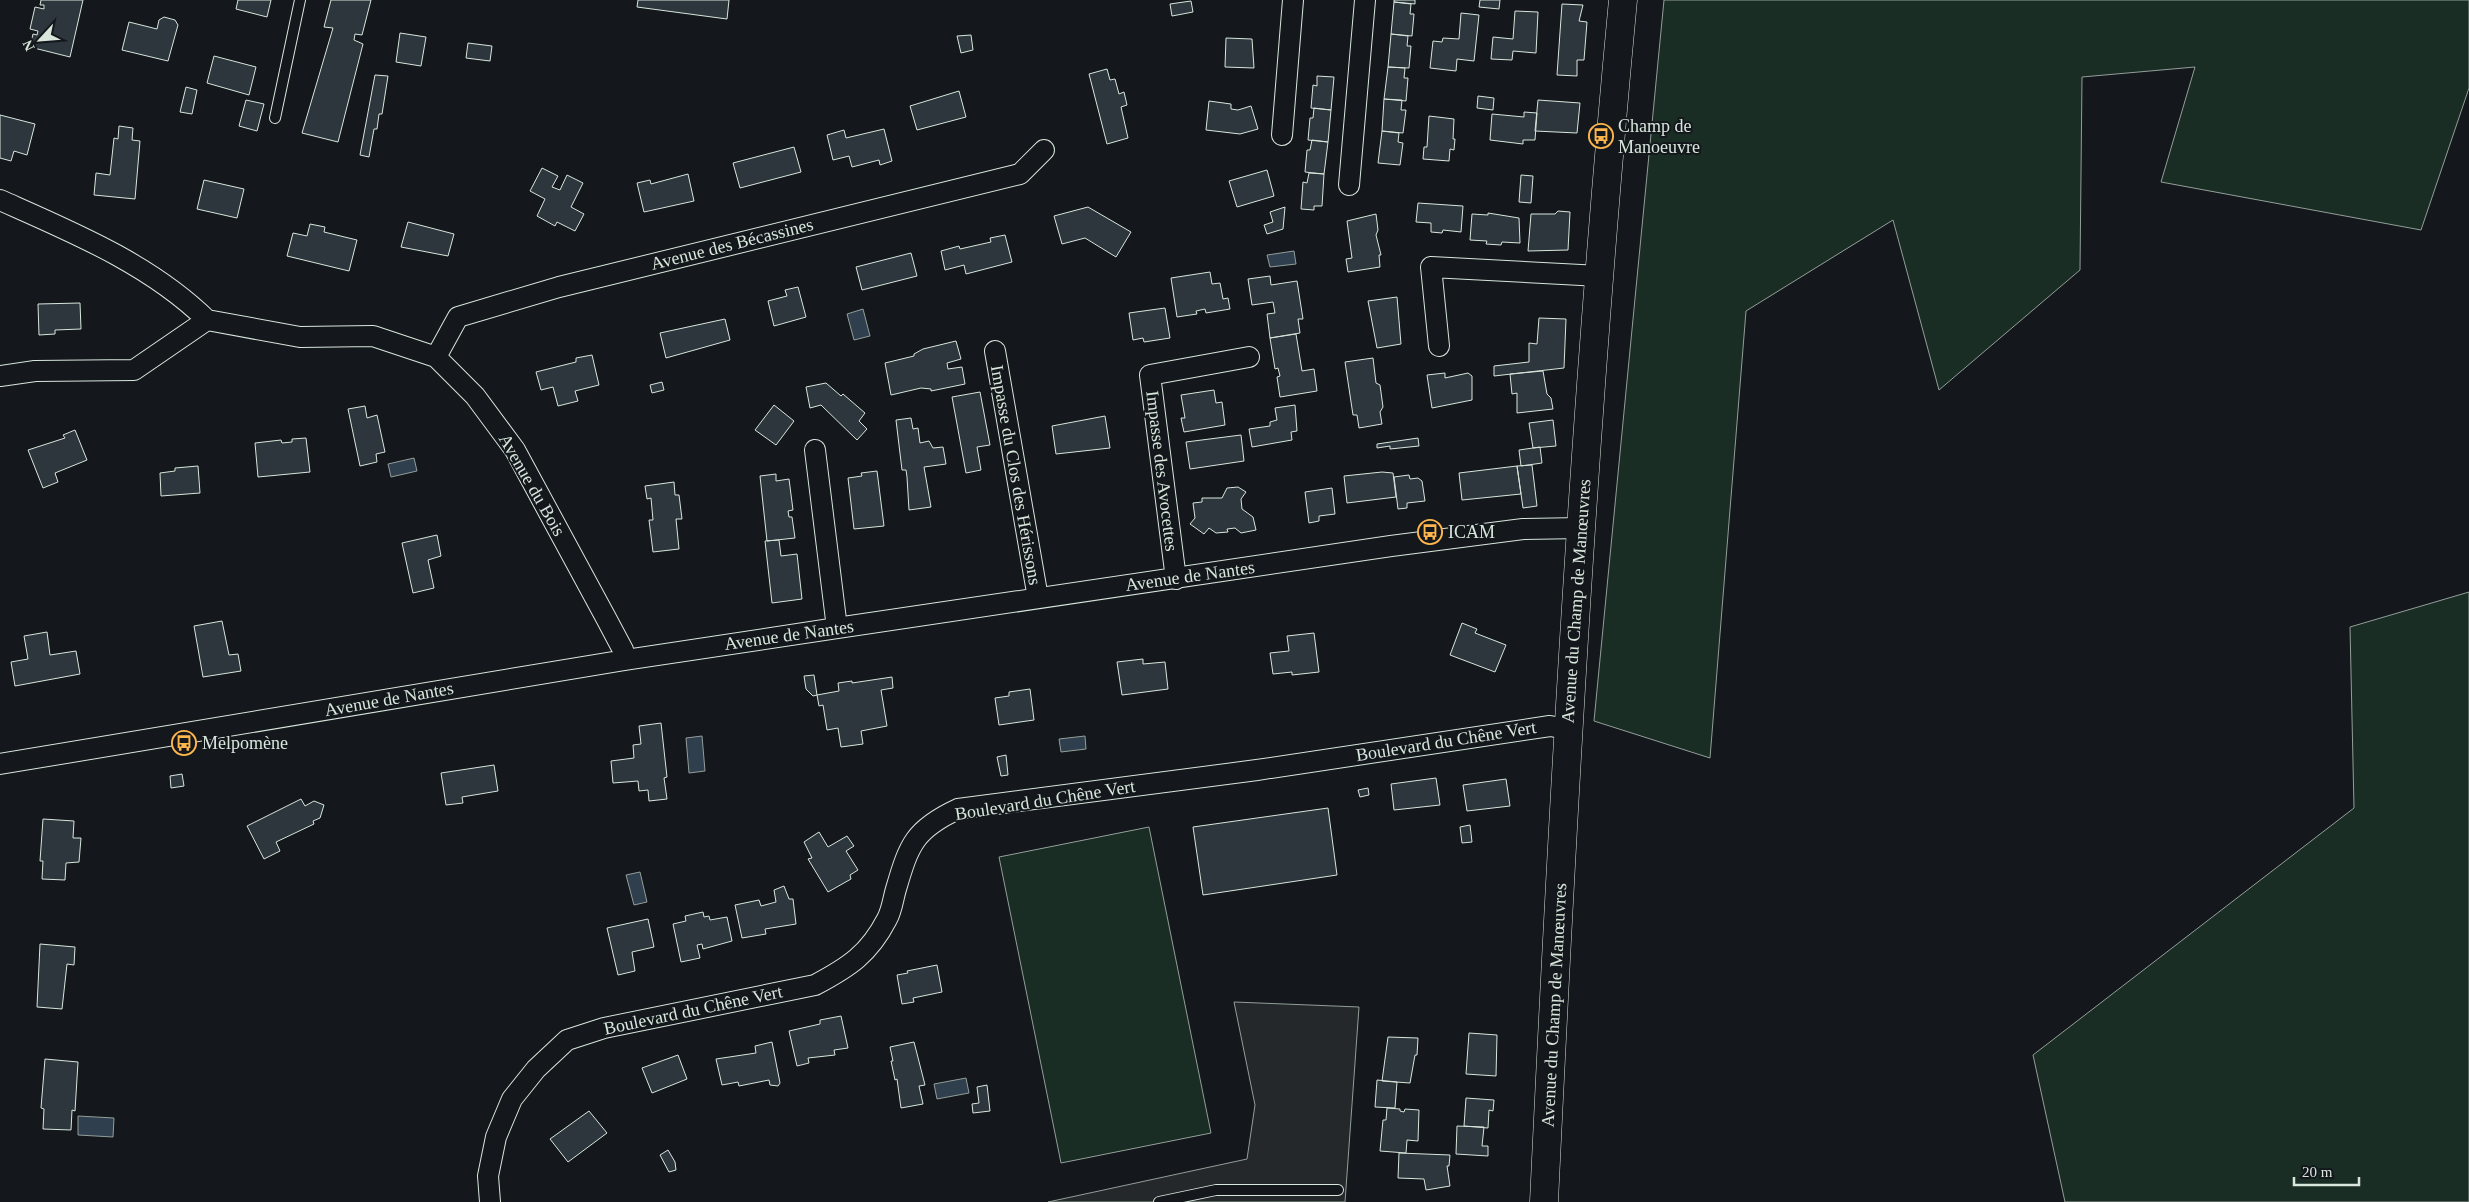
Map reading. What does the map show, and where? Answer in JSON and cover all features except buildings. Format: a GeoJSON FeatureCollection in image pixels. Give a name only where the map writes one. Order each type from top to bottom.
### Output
{"type":"FeatureCollection","features":[{"type":"Feature","properties":{"kind":"street"},"geometry":{"type":"LineString","coordinates":[[1282,135],[1293,0]]}},
{"type":"Feature","properties":{"kind":"street"},"geometry":{"type":"LineString","coordinates":[[1349,185],[1365,0]]}},
{"type":"Feature","properties":{"kind":"street","name":"Avenue du Champ de Manœuvres"},"geometry":{"type":"LineString","coordinates":[[1544,1202],[1567,729],[1600,276],[1623,0]]}},
{"type":"Feature","properties":{"kind":"street","name":"Avenue des Bécassines"},"geometry":{"type":"LineString","coordinates":[[436,357],[458,317],[559,287],[1020,174],[1044,150]]}},
{"type":"Feature","properties":{"kind":"street"},"geometry":{"type":"LineString","coordinates":[[0,200],[114,253],[188,301],[207,320],[134,370],[35,371],[0,376]]}},
{"type":"Feature","properties":{"kind":"street"},"geometry":{"type":"LineString","coordinates":[[1439,346],[1431,267],[1600,276]]}},
{"type":"Feature","properties":{"kind":"street","name":"Avenue du Bois"},"geometry":{"type":"LineString","coordinates":[[207,320],[300,337],[373,336],[436,357],[475,396],[515,450],[623,650],[625,660]]}},
{"type":"Feature","properties":{"kind":"street","name":"Impasse du Clos des Hérissons"},"geometry":{"type":"LineString","coordinates":[[995,351],[1038,598]]}},
{"type":"Feature","properties":{"kind":"street","name":"Impasse des Avocettes"},"geometry":{"type":"LineString","coordinates":[[1176,578],[1150,375],[1249,357]]}},
{"type":"Feature","properties":{"kind":"street"},"geometry":{"type":"LineString","coordinates":[[815,450],[837,628]]}},
{"type":"Feature","properties":{"kind":"street","name":"Avenue de Nantes"},"geometry":{"type":"LineString","coordinates":[[0,764],[625,660],[837,628],[1391,546],[1513,530],[1581,528]]}},
{"type":"Feature","properties":{"kind":"street","name":"Boulevard du Chêne Vert"},"geometry":{"type":"LineString","coordinates":[[490,1202],[488,1176],[496,1137],[512,1099],[536,1069],[567,1040],[604,1028],[815,985],[846,968],[867,950],[888,918],[904,863],[915,838],[935,820],[958,809],[1257,770],[1550,726],[1567,729]]}},
{"type":"Feature","properties":{"kind":"lane"},"geometry":{"type":"LineString","coordinates":[[276,118],[300,0]]}},
{"type":"Feature","properties":{"kind":"lane"},"geometry":{"type":"LineString","coordinates":[[1159,1202],[1216,1190],[1338,1190]]}},
{"type":"Feature","properties":{"kind":"lane"},"geometry":{"type":"LineString","coordinates":[[1323,1190],[1324,1202]]}},
{"type":"Feature","properties":{"kind":"green space"},"geometry":{"type":"Polygon","coordinates":[[[1664,0],[2469,0],[2469,88],[2421,230],[2161,182],[2195,67],[2082,77],[2080,270],[1939,390],[1893,220],[1746,311],[1710,758],[1594,721],[1664,0]]]}},
{"type":"Feature","properties":{"kind":"green space"},"geometry":{"type":"Polygon","coordinates":[[[2469,592],[2469,1202],[2065,1202],[2033,1055],[2354,808],[2350,627],[2469,592]]]}},
{"type":"Feature","properties":{"kind":"green space"},"geometry":{"type":"Polygon","coordinates":[[[1149,827],[1211,1133],[1061,1163],[999,857],[1149,827]]]}},
{"type":"Feature","properties":{"kind":"shaded area"},"geometry":{"type":"Polygon","coordinates":[[[1234,1002],[1359,1007],[1345,1202],[1048,1202],[1247,1159],[1255,1105],[1234,1002]]]}},
{"type":"Feature","properties":{"kind":"water"},"geometry":{"type":"Polygon","coordinates":[[[1294,251],[1296,264],[1270,267],[1267,255],[1294,251]]]}},
{"type":"Feature","properties":{"kind":"water"},"geometry":{"type":"Polygon","coordinates":[[[863,309],[870,336],[854,340],[847,314],[863,309]]]}},
{"type":"Feature","properties":{"kind":"water"},"geometry":{"type":"Polygon","coordinates":[[[414,458],[417,471],[391,477],[388,464],[414,458]]]}},
{"type":"Feature","properties":{"kind":"water"},"geometry":{"type":"Polygon","coordinates":[[[702,736],[705,771],[689,773],[686,738],[702,736]]]}},
{"type":"Feature","properties":{"kind":"water"},"geometry":{"type":"Polygon","coordinates":[[[1085,736],[1086,749],[1061,752],[1059,739],[1085,736]]]}},
{"type":"Feature","properties":{"kind":"water"},"geometry":{"type":"Polygon","coordinates":[[[640,872],[647,902],[634,905],[626,875],[640,872]]]}},
{"type":"Feature","properties":{"kind":"water"},"geometry":{"type":"Polygon","coordinates":[[[966,1078],[969,1093],[937,1099],[934,1084],[966,1078]]]}},
{"type":"Feature","properties":{"kind":"water"},"geometry":{"type":"Polygon","coordinates":[[[78,1116],[114,1118],[113,1137],[78,1135],[78,1116]]]}},
{"type":"Feature","properties":{"kind":"place","name":"Champ de Manoeuvre"},"geometry":{"type":"Point","coordinates":[1601,136]}},
{"type":"Feature","properties":{"kind":"place","name":"ICAM"},"geometry":{"type":"Point","coordinates":[1430,532]}},
{"type":"Feature","properties":{"kind":"place","name":"Melpomène"},"geometry":{"type":"Point","coordinates":[184,743]}}]}
